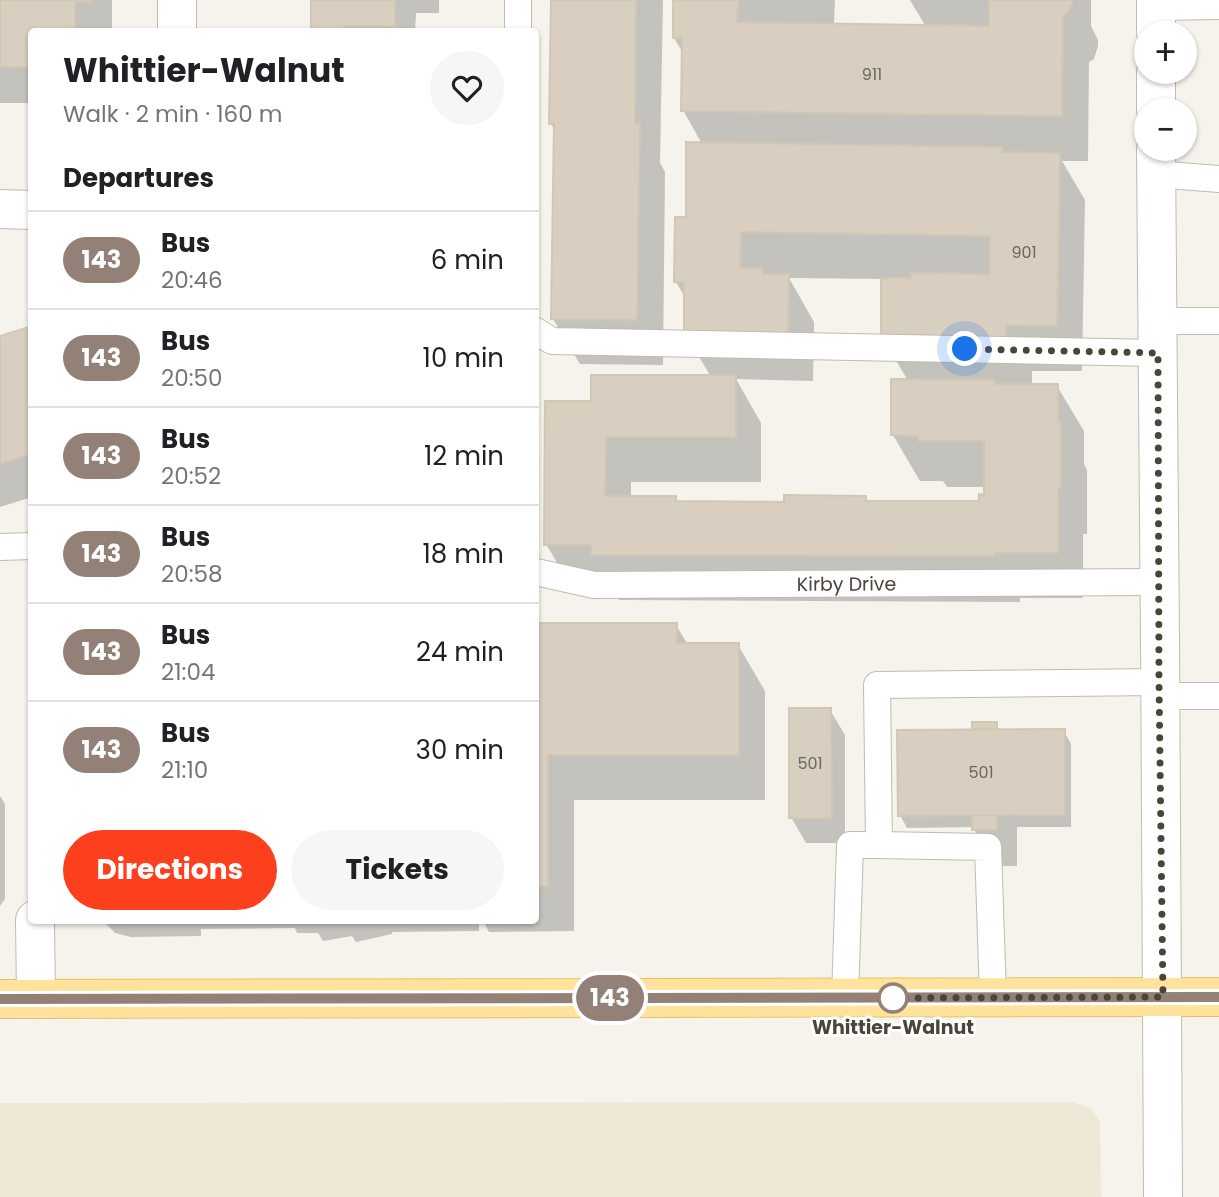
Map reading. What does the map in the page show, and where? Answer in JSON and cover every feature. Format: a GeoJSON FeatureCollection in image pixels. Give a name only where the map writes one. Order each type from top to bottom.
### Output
{"type":"FeatureCollection","features":[{"type":"Feature","properties":{"kind":"main road"},"geometry":{"type":"LineString","coordinates":[[18,999],[1219,997]]}},
{"type":"Feature","properties":{"kind":"street"},"geometry":{"type":"LineString","coordinates":[[177,0],[177,28]]}},
{"type":"Feature","properties":{"kind":"street"},"geometry":{"type":"LineString","coordinates":[[1156,161],[1163,1197]]}},
{"type":"Feature","properties":{"kind":"street"},"geometry":{"type":"LineString","coordinates":[[0,209],[28,210]]}},
{"type":"Feature","properties":{"kind":"street"},"geometry":{"type":"LineString","coordinates":[[18,999],[34,924]]}},
{"type":"Feature","properties":{"kind":"lane"},"geometry":{"type":"LineString","coordinates":[[518,28],[519,0]]}},
{"type":"Feature","properties":{"kind":"lane"},"geometry":{"type":"LineString","coordinates":[[1156,13],[1219,6]]}},
{"type":"Feature","properties":{"kind":"lane"},"geometry":{"type":"LineString","coordinates":[[1156,161],[1219,179]]}},
{"type":"Feature","properties":{"kind":"lane"},"geometry":{"type":"LineString","coordinates":[[539,333],[552,341],[1158,337],[1219,321]]}},
{"type":"Feature","properties":{"kind":"lane"},"geometry":{"type":"LineString","coordinates":[[0,547],[28,546]]}},
{"type":"Feature","properties":{"kind":"lane","name":"Kirby Drive"},"geometry":{"type":"LineString","coordinates":[[539,573],[594,585],[1159,582]]}},
{"type":"Feature","properties":{"kind":"lane"},"geometry":{"type":"LineString","coordinates":[[879,845],[877,685],[1159,689],[1219,696]]}},
{"type":"Feature","properties":{"kind":"lane"},"geometry":{"type":"LineString","coordinates":[[845,998],[850,845],[988,847],[993,997]]}},
{"type":"Feature","properties":{"kind":"shaded area"},"geometry":{"type":"Polygon","coordinates":[[[1073,1102],[1092,1109],[1100,1122],[1101,1197],[0,1197],[0,1103],[1073,1102]]]}},
{"type":"Feature","properties":{"kind":"building"},"geometry":{"type":"Polygon","coordinates":[[[0,0],[92,0],[75,2],[75,28],[28,28],[28,67],[0,67],[0,0]]]}},
{"type":"Feature","properties":{"kind":"building"},"geometry":{"type":"Polygon","coordinates":[[[311,0],[395,0],[395,27],[311,28],[311,0]]]}},
{"type":"Feature","properties":{"kind":"building"},"geometry":{"type":"Polygon","coordinates":[[[551,0],[636,0],[635,124],[640,124],[637,320],[551,319],[554,124],[549,124],[551,0]]]}},
{"type":"Feature","properties":{"kind":"building"},"geometry":{"type":"Polygon","coordinates":[[[673,0],[738,0],[737,22],[989,26],[989,0],[1073,0],[1068,13],[1063,16],[1062,116],[681,111],[682,38],[673,38],[673,0]]]}},
{"type":"Feature","properties":{"kind":"building"},"geometry":{"type":"Polygon","coordinates":[[[686,142],[1002,147],[1002,152],[1060,153],[1057,326],[1006,325],[1006,339],[881,337],[881,278],[911,278],[911,273],[990,274],[990,236],[741,232],[740,268],[763,268],[763,274],[789,274],[788,335],[684,334],[684,282],[674,282],[675,217],[686,217],[686,142]]]}},
{"type":"Feature","properties":{"kind":"building"},"geometry":{"type":"Polygon","coordinates":[[[28,327],[28,455],[0,464],[0,336],[28,327]]]}},
{"type":"Feature","properties":{"kind":"building"},"geometry":{"type":"Polygon","coordinates":[[[591,375],[736,375],[736,437],[606,437],[605,496],[676,496],[676,501],[784,502],[784,495],[866,496],[866,501],[979,501],[979,494],[984,495],[984,441],[918,441],[918,436],[891,435],[891,379],[995,380],[995,384],[1058,384],[1061,488],[1058,488],[1058,553],[995,553],[995,556],[591,555],[591,545],[544,545],[545,401],[591,401],[591,375]]]}},
{"type":"Feature","properties":{"kind":"building"},"geometry":{"type":"Polygon","coordinates":[[[539,623],[677,623],[677,643],[739,643],[739,755],[548,755],[548,886],[539,886],[539,623]]]}},
{"type":"Feature","properties":{"kind":"building"},"geometry":{"type":"Polygon","coordinates":[[[789,708],[831,708],[832,818],[789,818],[789,708]]]}},
{"type":"Feature","properties":{"kind":"building"},"geometry":{"type":"Polygon","coordinates":[[[972,722],[997,722],[997,830],[972,830],[972,722]]]}},
{"type":"Feature","properties":{"kind":"building"},"geometry":{"type":"Polygon","coordinates":[[[1065,729],[1065,815],[898,816],[897,730],[1065,729]]]}},
{"type":"Feature","properties":{"kind":"bus line","name":"143"},"geometry":{"type":"LineString","coordinates":[[0,999],[1219,997]]}},
{"type":"Feature","properties":{"kind":"place","name":"Whittier-Walnut"},"geometry":{"type":"Point","coordinates":[893,998]}},
{"type":"Feature","properties":{"kind":"route"},"geometry":{"type":"LineString","coordinates":[[893,998],[1163,997],[1158,353],[965,349]]}}]}
